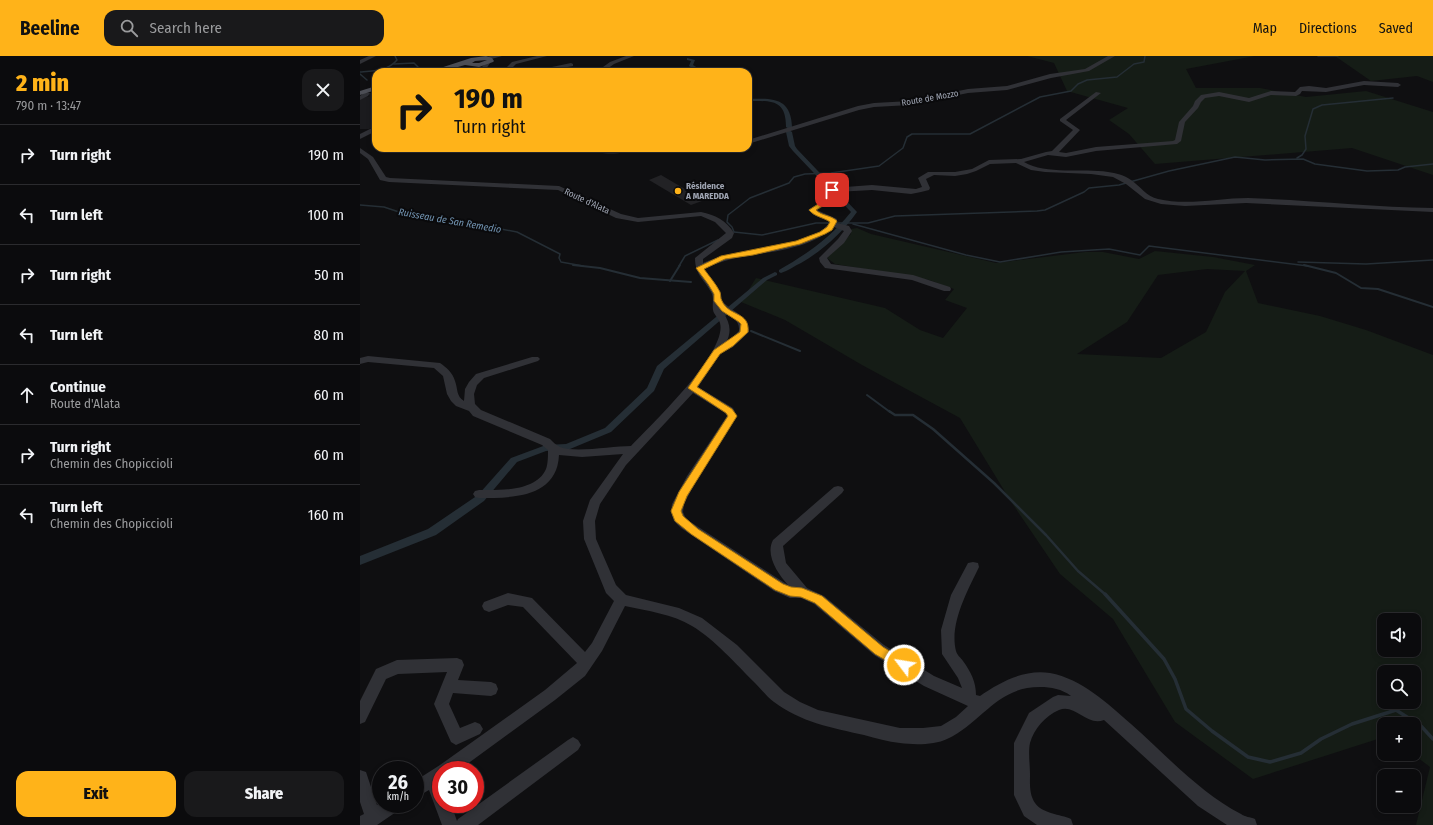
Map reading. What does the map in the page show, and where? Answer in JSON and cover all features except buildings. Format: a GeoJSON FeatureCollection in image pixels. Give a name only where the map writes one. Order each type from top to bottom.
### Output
{"type":"FeatureCollection","features":[{"type":"Feature","properties":{"kind":"main road"},"geometry":{"type":"LineString","coordinates":[[448,68],[485,60]]}},
{"type":"Feature","properties":{"kind":"main road"},"geometry":{"type":"LineString","coordinates":[[452,68],[468,63]]}},
{"type":"Feature","properties":{"kind":"main road"},"geometry":{"type":"LineString","coordinates":[[362,94],[372,90]]}},
{"type":"Feature","properties":{"kind":"street"},"geometry":{"type":"LineString","coordinates":[[360,62],[373,56]]}},
{"type":"Feature","properties":{"kind":"street"},"geometry":{"type":"LineString","coordinates":[[509,68],[514,63],[544,56]]}},
{"type":"Feature","properties":{"kind":"street"},"geometry":{"type":"LineString","coordinates":[[605,68],[612,63],[631,56]]}},
{"type":"Feature","properties":{"kind":"street","name":"Route de Mozzo"},"geometry":{"type":"LineString","coordinates":[[752,141],[858,108],[874,105],[910,103],[968,91],[1007,88],[1050,76],[1087,70],[1112,56]]}},
{"type":"Feature","properties":{"kind":"street"},"geometry":{"type":"LineString","coordinates":[[554,68],[571,65]]}},
{"type":"Feature","properties":{"kind":"street"},"geometry":{"type":"LineString","coordinates":[[947,289],[913,278],[828,266],[824,262],[823,258],[841,241],[848,231],[846,228],[833,223],[828,217],[816,214],[812,210],[829,200],[830,192],[832,190],[841,188],[883,188],[919,191],[926,188],[922,178],[928,174],[955,174],[974,170],[989,162],[1017,161],[1054,153],[1066,155],[1096,149],[1175,144],[1178,141],[1182,122],[1196,107],[1198,101],[1208,95],[1219,94],[1249,100],[1271,93],[1298,94],[1300,89],[1303,87],[1326,90],[1364,83],[1398,85]]}},
{"type":"Feature","properties":{"kind":"street"},"geometry":{"type":"LineString","coordinates":[[1054,153],[1077,130],[1062,120],[1098,93]]}},
{"type":"Feature","properties":{"kind":"street"},"geometry":{"type":"LineString","coordinates":[[360,137],[372,130]]}},
{"type":"Feature","properties":{"kind":"street","name":"Route d'Alata"},"geometry":{"type":"LineString","coordinates":[[360,150],[371,158],[383,178],[389,180],[559,188],[619,216],[638,220],[701,214],[710,216],[720,221],[730,233],[725,241],[699,258],[699,268]]}},
{"type":"Feature","properties":{"kind":"street"},"geometry":{"type":"LineString","coordinates":[[1017,161],[1025,166],[1041,170],[1100,173],[1117,177],[1127,181],[1150,199],[1162,202],[1221,203],[1259,201],[1399,210],[1433,210]]}},
{"type":"Feature","properties":{"kind":"street"},"geometry":{"type":"LineString","coordinates":[[833,223],[822,233],[808,240],[753,253],[723,257],[699,268],[717,294],[718,312],[726,323],[725,336],[717,352],[692,388],[672,411],[622,462],[594,503],[589,521],[590,540],[611,589],[622,600],[679,614],[697,622],[732,650],[779,697],[795,707],[817,717],[900,736],[923,736],[943,733],[961,722],[975,701],[1003,688],[1027,680],[1050,680],[1071,687],[1103,709],[1204,800],[1239,823],[1249,825]]}},
{"type":"Feature","properties":{"kind":"street"},"geometry":{"type":"LineString","coordinates":[[717,301],[724,309],[742,320],[745,324],[744,332],[730,344],[717,352]]}},
{"type":"Feature","properties":{"kind":"street"},"geometry":{"type":"LineString","coordinates":[[726,323],[742,320]]}},
{"type":"Feature","properties":{"kind":"street"},"geometry":{"type":"LineString","coordinates":[[470,408],[468,402],[472,384],[480,376],[535,358]]}},
{"type":"Feature","properties":{"kind":"street"},"geometry":{"type":"LineString","coordinates":[[360,361],[368,359],[437,365],[445,369],[450,377],[453,394],[457,402],[477,413],[550,445],[576,453],[616,449],[633,450]]}},
{"type":"Feature","properties":{"kind":"street"},"geometry":{"type":"LineString","coordinates":[[692,388],[729,411],[732,416],[682,495],[676,511],[679,519],[691,529],[779,587],[790,592],[802,592]]}},
{"type":"Feature","properties":{"kind":"street"},"geometry":{"type":"LineString","coordinates":[[484,494],[522,492],[533,488],[551,472],[550,445]]}},
{"type":"Feature","properties":{"kind":"street"},"geometry":{"type":"LineString","coordinates":[[838,490],[777,544],[776,553],[782,568],[802,592],[818,600],[879,650],[929,681],[975,701]]}},
{"type":"Feature","properties":{"kind":"street"},"geometry":{"type":"LineString","coordinates":[[973,567],[958,595],[948,630],[950,654],[963,673],[975,701]]}},
{"type":"Feature","properties":{"kind":"street"},"geometry":{"type":"LineString","coordinates":[[489,606],[508,599],[527,602],[586,663]]}},
{"type":"Feature","properties":{"kind":"street"},"geometry":{"type":"LineString","coordinates":[[458,761],[550,695],[580,671],[597,647],[622,600]]}},
{"type":"Feature","properties":{"kind":"street"},"geometry":{"type":"LineString","coordinates":[[360,717],[381,674],[397,667],[457,665],[441,704],[456,737],[475,729]]}},
{"type":"Feature","properties":{"kind":"street"},"geometry":{"type":"LineString","coordinates":[[448,686],[491,689]]}},
{"type":"Feature","properties":{"kind":"street"},"geometry":{"type":"LineString","coordinates":[[1065,825],[1043,819],[1037,815],[1030,810],[1022,795],[1022,743],[1034,718],[1058,702],[1074,703],[1090,713],[1099,715],[1103,709]]}},
{"type":"Feature","properties":{"kind":"street"},"geometry":{"type":"LineString","coordinates":[[464,825],[573,745]]}},
{"type":"Feature","properties":{"kind":"street"},"geometry":{"type":"LineString","coordinates":[[360,778],[368,820],[379,813]]}},
{"type":"Feature","properties":{"kind":"street"},"geometry":{"type":"LineString","coordinates":[[445,813],[450,825]]}},
{"type":"Feature","properties":{"kind":"shaded area"},"geometry":{"type":"Polygon","coordinates":[[[1027,56],[1255,56],[1186,69],[1196,88],[1260,88],[1306,97],[1366,91],[1433,112],[1433,175],[1352,148],[1155,164],[1129,134],[1109,120],[1128,108],[1067,91],[1054,63],[1027,56]]]}},
{"type":"Feature","properties":{"kind":"shaded area"},"geometry":{"type":"Polygon","coordinates":[[[1335,56],[1433,56],[1433,82],[1417,76],[1371,81],[1335,56]]]}},
{"type":"Feature","properties":{"kind":"shaded area"},"geometry":{"type":"Polygon","coordinates":[[[372,92],[372,127],[369,129],[360,129],[360,99],[370,96],[367,94],[372,92]]]}},
{"type":"Feature","properties":{"kind":"shaded area"},"geometry":{"type":"Polygon","coordinates":[[[857,228],[871,234],[996,263],[1085,252],[1103,252],[1139,259],[1155,251],[1213,257],[1255,265],[1246,271],[1258,303],[1320,316],[1366,330],[1433,355],[1433,825],[1416,825],[1419,813],[1421,813],[1421,804],[1430,767],[1421,760],[1421,717],[1377,717],[1377,739],[1253,779],[1175,722],[1113,619],[1060,574],[1010,500],[960,418],[862,365],[785,320],[741,302],[756,278],[885,308],[920,330],[943,338],[967,308],[945,300],[954,289],[929,280],[835,264],[827,258],[851,234],[851,229],[857,228]],[[1207,269],[1158,275],[1127,322],[1077,354],[1161,358],[1206,332],[1225,292],[1245,271],[1207,269]]]}},
{"type":"Feature","properties":{"kind":"waterway"},"geometry":{"type":"LineString","coordinates":[[385,68],[397,60],[395,56]]}},
{"type":"Feature","properties":{"kind":"waterway"},"geometry":{"type":"LineString","coordinates":[[1145,56],[1144,62],[1134,64],[1117,77],[1087,80],[1078,84],[1071,91],[1040,97],[970,134],[912,134],[907,137],[903,148],[879,166],[831,173],[805,174],[794,177],[789,183],[750,198],[728,215],[727,222],[732,227],[734,232],[762,235],[816,223],[868,223],[895,216],[1045,210],[1084,192],[1089,188],[1119,185],[1169,171],[1235,157],[1265,160],[1303,159],[1315,164],[1367,171],[1398,170],[1405,167],[1433,164]]}},
{"type":"Feature","properties":{"kind":"waterway","name":"Ruisseau de San Remedio"},"geometry":{"type":"LineString","coordinates":[[1318,56],[1338,56]]}},
{"type":"Feature","properties":{"kind":"waterway"},"geometry":{"type":"LineString","coordinates":[[689,59],[693,61],[691,65],[696,68]]}},
{"type":"Feature","properties":{"kind":"waterway"},"geometry":{"type":"LineString","coordinates":[[394,64],[414,63],[418,67]]}},
{"type":"Feature","properties":{"kind":"waterway"},"geometry":{"type":"LineString","coordinates":[[360,72],[372,71]]}},
{"type":"Feature","properties":{"kind":"waterway"},"geometry":{"type":"LineString","coordinates":[[360,74],[367,80]]}},
{"type":"Feature","properties":{"kind":"waterway"},"geometry":{"type":"LineString","coordinates":[[1297,158],[1302,155],[1306,149],[1305,136],[1313,109],[1322,105],[1393,98]]}},
{"type":"Feature","properties":{"kind":"waterway"},"geometry":{"type":"LineString","coordinates":[[752,100],[770,100],[780,103],[787,111],[789,117],[789,127]]}},
{"type":"Feature","properties":{"kind":"waterway"},"geometry":{"type":"LineString","coordinates":[[781,271],[813,253],[838,232],[854,212],[795,150],[792,146],[789,132]]}},
{"type":"Feature","properties":{"kind":"waterway","name":"Ruisseau de San Remedio"},"geometry":{"type":"LineString","coordinates":[[360,205],[384,207],[405,214],[428,215],[517,232],[560,254],[559,258],[561,262],[583,266]]}},
{"type":"Feature","properties":{"kind":"waterway"},"geometry":{"type":"LineString","coordinates":[[853,224],[966,255],[1000,262],[1061,252],[1109,249],[1140,255],[1149,246],[1308,266]]}},
{"type":"Feature","properties":{"kind":"waterway","name":"Ruisseau de San Remedio"},"geometry":{"type":"LineString","coordinates":[[679,266],[685,256],[718,240]]}},
{"type":"Feature","properties":{"kind":"waterway"},"geometry":{"type":"LineString","coordinates":[[1298,262],[1366,264],[1433,260]]}},
{"type":"Feature","properties":{"kind":"waterway","name":"Ruisseau de San Remedio"},"geometry":{"type":"LineString","coordinates":[[573,265],[600,268],[640,278],[670,280]]}},
{"type":"Feature","properties":{"kind":"waterway","name":"Ruisseau de San Remedio"},"geometry":{"type":"LineString","coordinates":[[670,280],[680,265]]}},
{"type":"Feature","properties":{"kind":"waterway"},"geometry":{"type":"LineString","coordinates":[[1304,265],[1308,266]]}},
{"type":"Feature","properties":{"kind":"waterway"},"geometry":{"type":"LineString","coordinates":[[1308,266],[1336,273],[1361,288],[1378,289],[1433,307]]}},
{"type":"Feature","properties":{"kind":"waterway"},"geometry":{"type":"LineString","coordinates":[[360,561],[432,532],[481,498],[514,460],[546,448],[567,447],[608,430],[651,389],[660,368],[765,279],[775,274]]}},
{"type":"Feature","properties":{"kind":"waterway","name":"Ruisseau de San Remedio"},"geometry":{"type":"LineString","coordinates":[[670,280],[691,282]]}},
{"type":"Feature","properties":{"kind":"waterway"},"geometry":{"type":"LineString","coordinates":[[751,331],[800,351]]}},
{"type":"Feature","properties":{"kind":"waterway"},"geometry":{"type":"LineString","coordinates":[[867,395],[890,412]]}},
{"type":"Feature","properties":{"kind":"waterway"},"geometry":{"type":"LineString","coordinates":[[889,411],[895,415],[913,415],[933,429],[994,483],[1046,535],[1078,571],[1106,595]]}},
{"type":"Feature","properties":{"kind":"waterway"},"geometry":{"type":"LineString","coordinates":[[1106,595],[1164,659],[1175,679],[1186,709],[1212,731],[1248,757],[1270,762],[1301,753],[1321,739],[1352,724],[1396,710],[1421,726],[1433,739]]}},
{"type":"Feature","properties":{"kind":"place","name":"Résidence A MAREDDA"},"geometry":{"type":"Point","coordinates":[678,191]}},
{"type":"Feature","properties":{"kind":"route"},"geometry":{"type":"LineString","coordinates":[[832,190],[830,192],[829,200],[826,203],[813,208],[812,210],[816,214],[828,217],[834,221],[830,228],[822,233],[798,243],[753,253],[723,257],[699,268],[717,294],[717,301],[724,309],[742,320],[745,324],[744,332],[730,344],[717,352],[692,388],[729,411],[732,416],[682,495],[676,511],[679,519],[694,532],[779,587],[790,592],[802,592],[818,600],[879,650],[904,665]]}}]}
